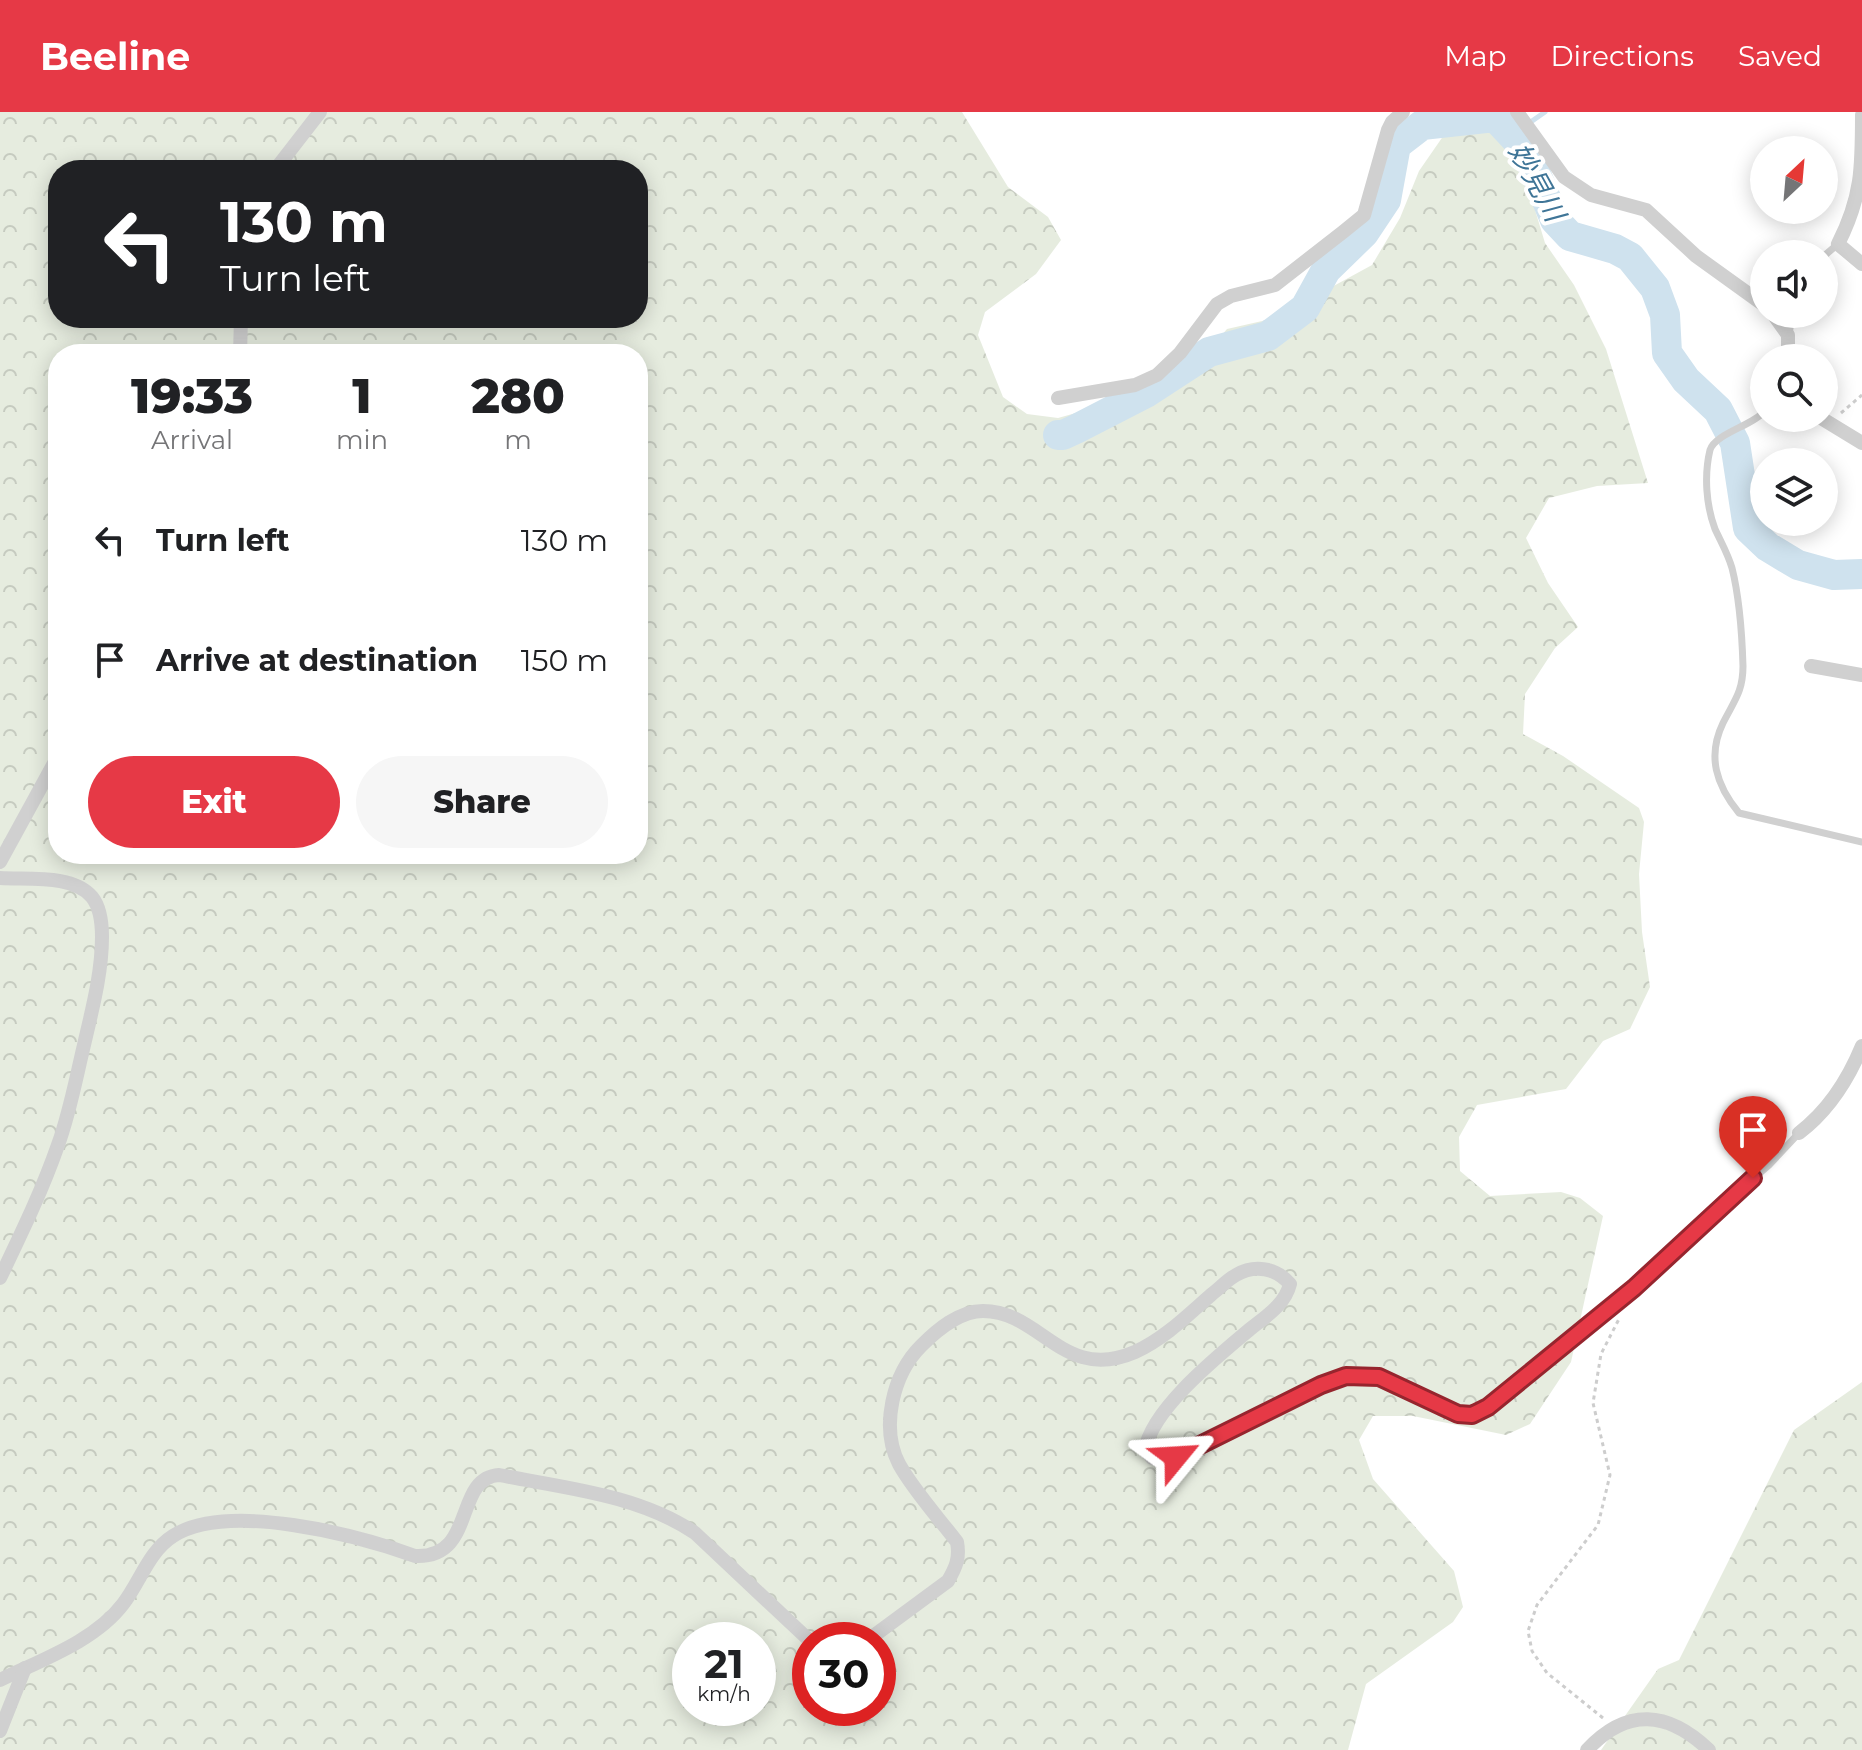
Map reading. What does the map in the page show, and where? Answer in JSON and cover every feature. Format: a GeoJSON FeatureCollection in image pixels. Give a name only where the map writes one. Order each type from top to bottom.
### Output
{"type":"FeatureCollection","features":[{"type":"Feature","properties":{"kind":"street"},"geometry":{"type":"LineString","coordinates":[[283,160],[320,112]]}},
{"type":"Feature","properties":{"kind":"street"},"geometry":{"type":"LineString","coordinates":[[1058,398],[1135,385],[1157,375],[1180,353],[1217,304],[1231,296],[1275,285],[1364,215],[1388,130],[1403,112]]}},
{"type":"Feature","properties":{"kind":"street"},"geometry":{"type":"LineString","coordinates":[[1517,112],[1564,177],[1591,195],[1646,210],[1696,256],[1750,295]]}},
{"type":"Feature","properties":{"kind":"street"},"geometry":{"type":"LineString","coordinates":[[1862,115],[1862,181],[1851,220],[1838,244],[1862,264]]}},
{"type":"Feature","properties":{"kind":"street"},"geometry":{"type":"LineString","coordinates":[[1783,328],[1788,335],[1788,344]]}},
{"type":"Feature","properties":{"kind":"street"},"geometry":{"type":"LineString","coordinates":[[1838,428],[1862,443]]}},
{"type":"Feature","properties":{"kind":"street"},"geometry":{"type":"LineString","coordinates":[[1811,666],[1862,675]]}},
{"type":"Feature","properties":{"kind":"street"},"geometry":{"type":"LineString","coordinates":[[0,862],[48,774]]}},
{"type":"Feature","properties":{"kind":"street"},"geometry":{"type":"LineString","coordinates":[[0,878],[65,879],[80,887],[93,898],[101,916],[102,938],[97,986],[59,1143],[0,1278]]}},
{"type":"Feature","properties":{"kind":"street"},"geometry":{"type":"LineString","coordinates":[[1799,1133],[1814,1122],[1843,1085],[1862,1046]]}},
{"type":"Feature","properties":{"kind":"street"},"geometry":{"type":"LineString","coordinates":[[892,1622],[948,1581],[959,1555],[957,1542],[900,1465],[893,1449],[891,1427],[893,1401],[900,1375],[935,1332],[961,1316],[983,1311],[1003,1315],[1075,1356],[1096,1360],[1118,1358],[1157,1340],[1236,1275],[1255,1268],[1282,1275],[1290,1284],[1287,1294],[1276,1308],[1217,1356],[1162,1413],[1148,1436],[1145,1450],[1152,1458],[1162,1460],[1176,1457],[1321,1385],[1346,1376],[1379,1377],[1458,1414],[1472,1415],[1488,1407]]}},
{"type":"Feature","properties":{"kind":"street"},"geometry":{"type":"LineString","coordinates":[[0,1680],[78,1641],[108,1621],[123,1604],[155,1552],[171,1537],[189,1528],[207,1522],[230,1520],[296,1527],[347,1534],[427,1557],[438,1554],[455,1536],[479,1482],[488,1476],[499,1475],[606,1496],[680,1523],[695,1533],[792,1624]]}},
{"type":"Feature","properties":{"kind":"street"},"geometry":{"type":"LineString","coordinates":[[0,1731],[25,1668]]}},
{"type":"Feature","properties":{"kind":"street"},"geometry":{"type":"LineString","coordinates":[[1587,1750],[1614,1727],[1632,1721],[1672,1722],[1709,1750]]}},
{"type":"Feature","properties":{"kind":"lane"},"geometry":{"type":"LineString","coordinates":[[1788,335],[1790,328]]}},
{"type":"Feature","properties":{"kind":"lane"},"geometry":{"type":"LineString","coordinates":[[1750,420],[1714,442],[1709,461],[1708,508],[1736,585],[1743,668],[1736,702],[1724,721],[1715,748],[1715,766],[1739,813],[1862,842]]}},
{"type":"Feature","properties":{"kind":"lane"},"geometry":{"type":"LineString","coordinates":[[1488,1407],[1634,1288],[1769,1165],[1799,1133]]}},
{"type":"Feature","properties":{"kind":"path"},"geometry":{"type":"LineString","coordinates":[[1838,412],[1862,395]]}},
{"type":"Feature","properties":{"kind":"path"},"geometry":{"type":"LineString","coordinates":[[1614,1727],[1547,1673],[1532,1651],[1528,1631],[1537,1605],[1598,1525],[1610,1475],[1593,1403],[1601,1354],[1621,1315]]}},
{"type":"Feature","properties":{"kind":"green space"},"geometry":{"type":"Polygon","coordinates":[[[0,112],[962,112],[1008,187],[1048,217],[1061,240],[1036,274],[985,312],[978,335],[1003,397],[1027,414],[1058,418],[1179,384],[1227,329],[1275,318],[1372,265],[1400,218],[1419,171],[1455,119],[1495,126],[1516,147],[1545,243],[1574,285],[1606,349],[1648,483],[1597,486],[1549,498],[1526,538],[1548,583],[1578,627],[1555,648],[1525,694],[1523,734],[1563,756],[1639,808],[1644,822],[1639,874],[1642,932],[1650,987],[1630,1029],[1603,1041],[1566,1089],[1477,1105],[1459,1137],[1460,1171],[1490,1196],[1561,1192],[1580,1198],[1603,1216],[1571,1362],[1530,1424],[1506,1435],[1413,1416],[1373,1416],[1359,1440],[1373,1479],[1454,1571],[1463,1607],[1453,1622],[1366,1684],[1348,1750],[0,1750],[0,112]]]}},
{"type":"Feature","properties":{"kind":"green space"},"geometry":{"type":"Polygon","coordinates":[[[1862,1382],[1862,1750],[1601,1750],[1658,1669],[1679,1660],[1794,1430],[1862,1382]]]}},
{"type":"Feature","properties":{"kind":"waterway"},"geometry":{"type":"LineString","coordinates":[[1512,135],[1545,112]]}},
{"type":"Feature","properties":{"kind":"waterway","name":"妙見川"},"geometry":{"type":"LineString","coordinates":[[1058,435],[1146,393],[1209,352],[1268,336],[1305,308],[1326,270],[1364,233],[1386,200],[1396,145],[1422,125],[1495,117],[1526,150],[1555,220],[1570,236],[1615,249],[1630,257],[1655,288],[1665,315],[1667,353],[1686,380],[1718,410],[1735,443],[1748,528],[1768,547],[1798,565],[1834,575],[1862,574]]}},
{"type":"Feature","properties":{"kind":"route"},"geometry":{"type":"LineString","coordinates":[[1176,1457],[1321,1385],[1346,1376],[1379,1377],[1458,1414],[1472,1415],[1488,1407],[1634,1288],[1753,1178]]}}]}
